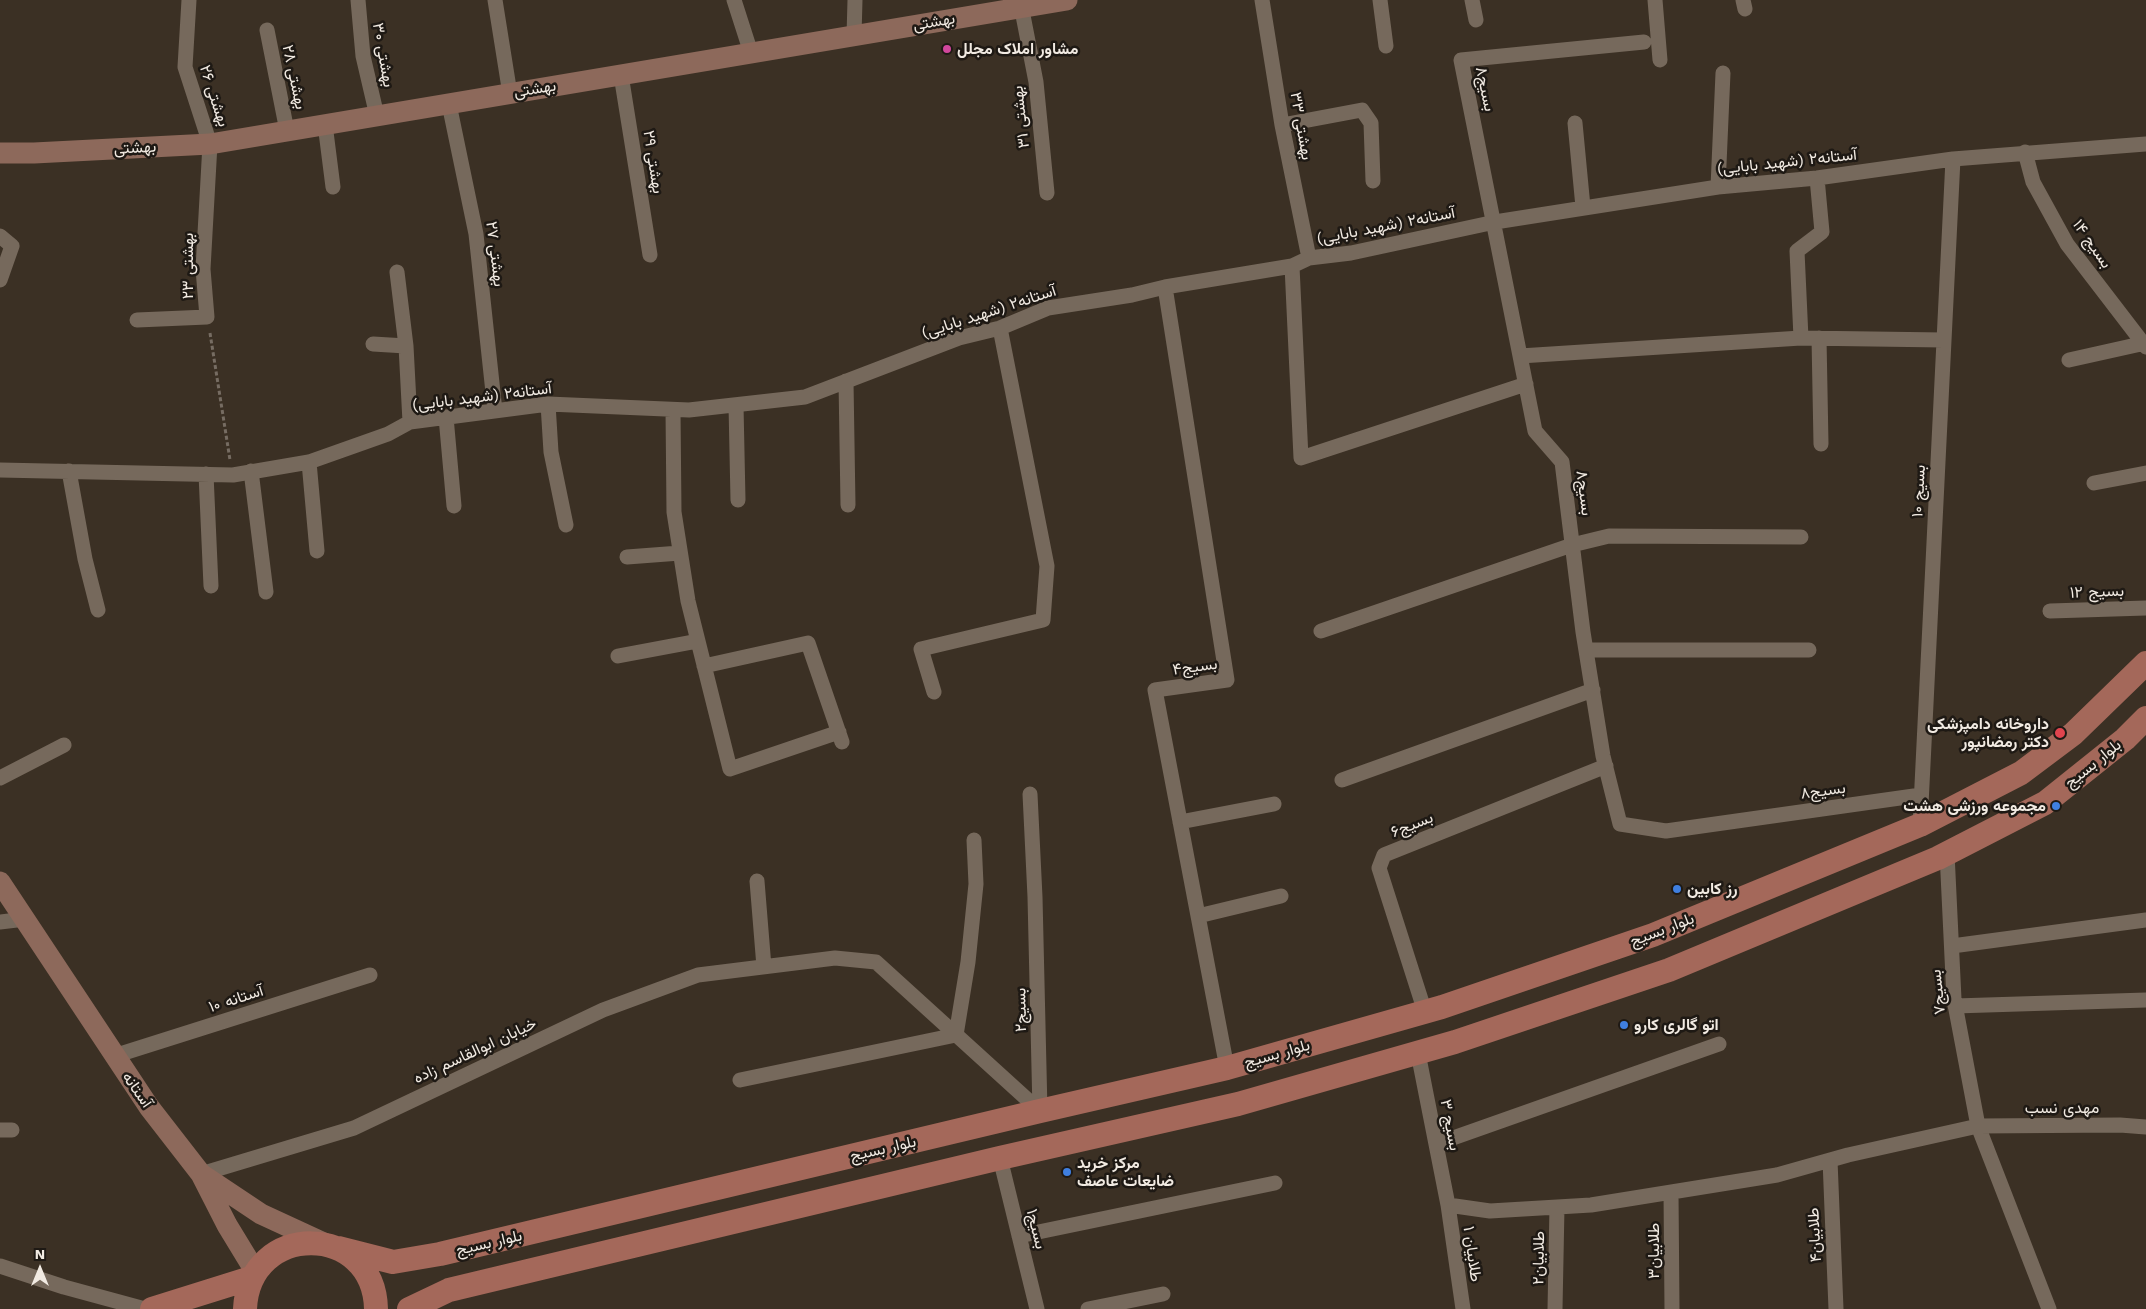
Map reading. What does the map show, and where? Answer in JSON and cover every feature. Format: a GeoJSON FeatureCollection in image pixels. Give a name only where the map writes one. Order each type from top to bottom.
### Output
{"type":"FeatureCollection","features":[{"type":"Feature","properties":{"kind":"main road","name":"بهشتی"},"geometry":{"type":"LineString","coordinates":[[0,153],[210,144],[854,36],[1021,4],[1067,0]]}},
{"type":"Feature","properties":{"kind":"main road","name":"بلوار بسیج"},"geometry":{"type":"LineString","coordinates":[[253,1275],[274,1252],[299,1243],[332,1246],[393,1262],[440,1254],[1227,1068],[1425,1012],[1654,935],[1920,825],[2021,773],[2073,734],[2146,662]]}},
{"type":"Feature","properties":{"kind":"main road","name":"بلوار بسیج"},"geometry":{"type":"LineString","coordinates":[[412,1308],[449,1290],[1000,1158],[1238,1104],[1455,1042],[1669,970],[1947,853],[2045,803],[2125,739],[2146,718]]}},
{"type":"Feature","properties":{"kind":"main road","name":"آستانه"},"geometry":{"type":"LineString","coordinates":[[0,882],[149,1107],[201,1174],[261,1214],[332,1246]]}},
{"type":"Feature","properties":{"kind":"main road"},"geometry":{"type":"LineString","coordinates":[[201,1174],[253,1275],[245,1295],[244,1309]]}},
{"type":"Feature","properties":{"kind":"main road"},"geometry":{"type":"LineString","coordinates":[[332,1246],[354,1258],[366,1272],[373,1289],[376,1309]]}},
{"type":"Feature","properties":{"kind":"main road"},"geometry":{"type":"LineString","coordinates":[[161,1308],[253,1275]]}},
{"type":"Feature","properties":{"kind":"street","name":"بهشتی ۲۶"},"geometry":{"type":"LineString","coordinates":[[189,0],[185,67],[210,144]]}},
{"type":"Feature","properties":{"kind":"street","name":"بهشتی ۳۰"},"geometry":{"type":"LineString","coordinates":[[358,0],[363,56],[377,116]]}},
{"type":"Feature","properties":{"kind":"street"},"geometry":{"type":"LineString","coordinates":[[495,0],[510,94]]}},
{"type":"Feature","properties":{"kind":"street"},"geometry":{"type":"LineString","coordinates":[[734,0],[751,53]]}},
{"type":"Feature","properties":{"kind":"street"},"geometry":{"type":"LineString","coordinates":[[854,36],[855,0]]}},
{"type":"Feature","properties":{"kind":"street","name":"بهشتی ۳۳"},"geometry":{"type":"LineString","coordinates":[[1262,0],[1282,125],[1309,258]]}},
{"type":"Feature","properties":{"kind":"street"},"geometry":{"type":"LineString","coordinates":[[1380,0],[1386,46]]}},
{"type":"Feature","properties":{"kind":"street"},"geometry":{"type":"LineString","coordinates":[[1472,0],[1476,20]]}},
{"type":"Feature","properties":{"kind":"street"},"geometry":{"type":"LineString","coordinates":[[1655,0],[1660,60]]}},
{"type":"Feature","properties":{"kind":"street","name":"بهشتی ۳۱"},"geometry":{"type":"LineString","coordinates":[[1021,4],[1036,82],[1047,193]]}},
{"type":"Feature","properties":{"kind":"street","name":"بهشتی ۲۸"},"geometry":{"type":"LineString","coordinates":[[267,30],[287,131]]}},
{"type":"Feature","properties":{"kind":"street","name":"بسیج۸"},"geometry":{"type":"LineString","coordinates":[[1644,42],[1462,60],[1535,431],[1562,462],[1586,650],[1606,766],[1620,824],[1666,831],[1921,795]]}},
{"type":"Feature","properties":{"kind":"street"},"geometry":{"type":"LineString","coordinates":[[1718,188],[1723,72]]}},
{"type":"Feature","properties":{"kind":"street","name":"بهشتی ۲۹"},"geometry":{"type":"LineString","coordinates":[[621,75],[650,256]]}},
{"type":"Feature","properties":{"kind":"street","name":"بهشتی ۲۷"},"geometry":{"type":"LineString","coordinates":[[449,104],[476,234],[495,411]]}},
{"type":"Feature","properties":{"kind":"street"},"geometry":{"type":"LineString","coordinates":[[1282,125],[1362,110],[1371,123],[1373,181]]}},
{"type":"Feature","properties":{"kind":"street"},"geometry":{"type":"LineString","coordinates":[[1575,122],[1583,207]]}},
{"type":"Feature","properties":{"kind":"street"},"geometry":{"type":"LineString","coordinates":[[325,124],[333,188]]}},
{"type":"Feature","properties":{"kind":"street","name":"بهشتی ۲۳"},"geometry":{"type":"LineString","coordinates":[[137,320],[207,317],[203,269],[210,144]]}},
{"type":"Feature","properties":{"kind":"street","name":"آستانه۲ (شهید بابایی)"},"geometry":{"type":"LineString","coordinates":[[0,470],[232,475],[309,462],[388,434],[410,422],[446,417],[548,404],[673,410],[805,397],[959,338],[1000,328],[1048,308],[1292,266],[1309,258],[1351,253],[1495,222],[1583,207],[1718,188],[1818,178],[1953,159],[2146,144]]}},
{"type":"Feature","properties":{"kind":"street","name":"بسیج ۱۴"},"geometry":{"type":"LineString","coordinates":[[2025,152],[2033,182],[2067,244],[2145,345]]}},
{"type":"Feature","properties":{"kind":"street","name":"بسیج ۱۰"},"geometry":{"type":"LineString","coordinates":[[1920,825],[1953,159]]}},
{"type":"Feature","properties":{"kind":"street"},"geometry":{"type":"LineString","coordinates":[[1801,338],[1797,252],[1822,232],[1818,178]]}},
{"type":"Feature","properties":{"kind":"street"},"geometry":{"type":"LineString","coordinates":[[0,236],[12,246],[0,280]]}},
{"type":"Feature","properties":{"kind":"street"},"geometry":{"type":"LineString","coordinates":[[1292,266],[1301,458],[1526,384]]}},
{"type":"Feature","properties":{"kind":"street"},"geometry":{"type":"LineString","coordinates":[[397,272],[406,346],[410,422]]}},
{"type":"Feature","properties":{"kind":"street","name":"بسیج۴"},"geometry":{"type":"LineString","coordinates":[[1165,287],[1227,680],[1154,690],[1227,1068]]}},
{"type":"Feature","properties":{"kind":"street"},"geometry":{"type":"LineString","coordinates":[[934,692],[920,649],[1043,620],[1048,566],[1000,328]]}},
{"type":"Feature","properties":{"kind":"street"},"geometry":{"type":"LineString","coordinates":[[1520,356],[1801,338],[1944,340]]}},
{"type":"Feature","properties":{"kind":"street"},"geometry":{"type":"LineString","coordinates":[[1819,338],[1821,444]]}},
{"type":"Feature","properties":{"kind":"street"},"geometry":{"type":"LineString","coordinates":[[373,344],[406,346]]}},
{"type":"Feature","properties":{"kind":"street"},"geometry":{"type":"LineString","coordinates":[[2069,360],[2145,345]]}},
{"type":"Feature","properties":{"kind":"street"},"geometry":{"type":"LineString","coordinates":[[846,381],[848,505]]}},
{"type":"Feature","properties":{"kind":"street"},"geometry":{"type":"LineString","coordinates":[[548,404],[551,452],[566,525]]}},
{"type":"Feature","properties":{"kind":"street"},"geometry":{"type":"LineString","coordinates":[[736,405],[738,500]]}},
{"type":"Feature","properties":{"kind":"street"},"geometry":{"type":"LineString","coordinates":[[673,410],[674,512],[680,553],[688,601],[704,666],[730,769],[841,737],[808,643],[704,666]]}},
{"type":"Feature","properties":{"kind":"street"},"geometry":{"type":"LineString","coordinates":[[446,417],[454,506]]}},
{"type":"Feature","properties":{"kind":"street"},"geometry":{"type":"LineString","coordinates":[[309,462],[317,551]]}},
{"type":"Feature","properties":{"kind":"street"},"geometry":{"type":"LineString","coordinates":[[69,471],[85,559],[98,610]]}},
{"type":"Feature","properties":{"kind":"street"},"geometry":{"type":"LineString","coordinates":[[252,471],[266,592]]}},
{"type":"Feature","properties":{"kind":"street"},"geometry":{"type":"LineString","coordinates":[[2094,483],[2146,473]]}},
{"type":"Feature","properties":{"kind":"street"},"geometry":{"type":"LineString","coordinates":[[206,474],[211,586]]}},
{"type":"Feature","properties":{"kind":"street"},"geometry":{"type":"LineString","coordinates":[[1321,631],[1572,545],[1609,536],[1801,537]]}},
{"type":"Feature","properties":{"kind":"street"},"geometry":{"type":"LineString","coordinates":[[627,557],[680,553]]}},
{"type":"Feature","properties":{"kind":"street","name":"بسیج ۱۲"},"geometry":{"type":"LineString","coordinates":[[2050,611],[2146,608]]}},
{"type":"Feature","properties":{"kind":"street"},"geometry":{"type":"LineString","coordinates":[[618,656],[698,641]]}},
{"type":"Feature","properties":{"kind":"street"},"geometry":{"type":"LineString","coordinates":[[1586,650],[1809,650]]}},
{"type":"Feature","properties":{"kind":"street"},"geometry":{"type":"LineString","coordinates":[[1342,780],[1593,690]]}},
{"type":"Feature","properties":{"kind":"street"},"geometry":{"type":"LineString","coordinates":[[0,778],[64,745]]}},
{"type":"Feature","properties":{"kind":"street","name":"بسیج۶"},"geometry":{"type":"LineString","coordinates":[[1425,1012],[1379,868],[1384,855],[1606,766]]}},
{"type":"Feature","properties":{"kind":"street","name":"بسیج۲"},"geometry":{"type":"LineString","coordinates":[[1030,794],[1036,897],[1040,1111]]}},
{"type":"Feature","properties":{"kind":"street"},"geometry":{"type":"LineString","coordinates":[[1180,822],[1274,804]]}},
{"type":"Feature","properties":{"kind":"street"},"geometry":{"type":"LineString","coordinates":[[956,1034],[968,962],[976,884],[974,840]]}},
{"type":"Feature","properties":{"kind":"street","name":"بسیج۷"},"geometry":{"type":"LineString","coordinates":[[1947,853],[1956,1006],[1978,1126],[2049,1309]]}},
{"type":"Feature","properties":{"kind":"street"},"geometry":{"type":"LineString","coordinates":[[757,881],[764,967]]}},
{"type":"Feature","properties":{"kind":"street"},"geometry":{"type":"LineString","coordinates":[[1198,916],[1282,896]]}},
{"type":"Feature","properties":{"kind":"street"},"geometry":{"type":"LineString","coordinates":[[0,922],[25,919]]}},
{"type":"Feature","properties":{"kind":"street"},"geometry":{"type":"LineString","coordinates":[[1952,946],[2146,920]]}},
{"type":"Feature","properties":{"kind":"street","name":"خیابان ابوالقاسم زاده"},"geometry":{"type":"LineString","coordinates":[[201,1174],[354,1128],[603,1010],[698,975],[835,958],[876,962],[956,1034]]}},
{"type":"Feature","properties":{"kind":"street","name":"آستانه ۱۰"},"geometry":{"type":"LineString","coordinates":[[114,1056],[370,975]]}},
{"type":"Feature","properties":{"kind":"street"},"geometry":{"type":"LineString","coordinates":[[1956,1006],[2146,1000]]}},
{"type":"Feature","properties":{"kind":"street"},"geometry":{"type":"LineString","coordinates":[[956,1034],[1040,1111]]}},
{"type":"Feature","properties":{"kind":"street"},"geometry":{"type":"LineString","coordinates":[[740,1080],[956,1034]]}},
{"type":"Feature","properties":{"kind":"street"},"geometry":{"type":"LineString","coordinates":[[1436,1144],[1719,1044]]}},
{"type":"Feature","properties":{"kind":"street","name":"بسیج ۳"},"geometry":{"type":"LineString","coordinates":[[1418,1053],[1448,1205]]}},
{"type":"Feature","properties":{"kind":"street","name":"مهدی نسب"},"geometry":{"type":"LineString","coordinates":[[1448,1205],[1490,1211],[1591,1205],[1777,1175],[1830,1160],[1978,1126],[2120,1125],[2146,1128]]}},
{"type":"Feature","properties":{"kind":"street","name":"بسیج۱"},"geometry":{"type":"LineString","coordinates":[[1000,1158],[1037,1309]]}},
{"type":"Feature","properties":{"kind":"street","name":"طلابیان۴"},"geometry":{"type":"LineString","coordinates":[[1830,1160],[1836,1309]]}},
{"type":"Feature","properties":{"kind":"street"},"geometry":{"type":"LineString","coordinates":[[1019,1236],[1275,1183]]}},
{"type":"Feature","properties":{"kind":"street","name":"طلابیان۳"},"geometry":{"type":"LineString","coordinates":[[1671,1192],[1672,1309]]}},
{"type":"Feature","properties":{"kind":"street","name":"طلابیان ۱"},"geometry":{"type":"LineString","coordinates":[[1448,1205],[1462,1309]]}},
{"type":"Feature","properties":{"kind":"street","name":"طلابیان۲"},"geometry":{"type":"LineString","coordinates":[[1555,1309],[1558,1207]]}},
{"type":"Feature","properties":{"kind":"street"},"geometry":{"type":"LineString","coordinates":[[0,1266],[64,1287],[161,1308]]}},
{"type":"Feature","properties":{"kind":"street"},"geometry":{"type":"LineString","coordinates":[[1088,1309],[1163,1294]]}},
{"type":"Feature","properties":{"kind":"path"},"geometry":{"type":"LineString","coordinates":[[207,317],[232,475]]}},
{"type":"Feature","properties":{"kind":"place","name":"مشاور املاک مجلل"},"geometry":{"type":"Point","coordinates":[947,49]}},
{"type":"Feature","properties":{"kind":"place","name":"داروخانه دامپزشکی دکتر رمضانپور"},"geometry":{"type":"Point","coordinates":[2060,733]}},
{"type":"Feature","properties":{"kind":"place","name":"مجموعه ورزشی هشت"},"geometry":{"type":"Point","coordinates":[2056,806]}},
{"type":"Feature","properties":{"kind":"place","name":"رز کابین"},"geometry":{"type":"Point","coordinates":[1677,889]}},
{"type":"Feature","properties":{"kind":"place","name":"اتو گالری کارو"},"geometry":{"type":"Point","coordinates":[1624,1025]}},
{"type":"Feature","properties":{"kind":"place","name":"مرکز خرید ضایعات عاصف"},"geometry":{"type":"Point","coordinates":[1067,1172]}}]}
